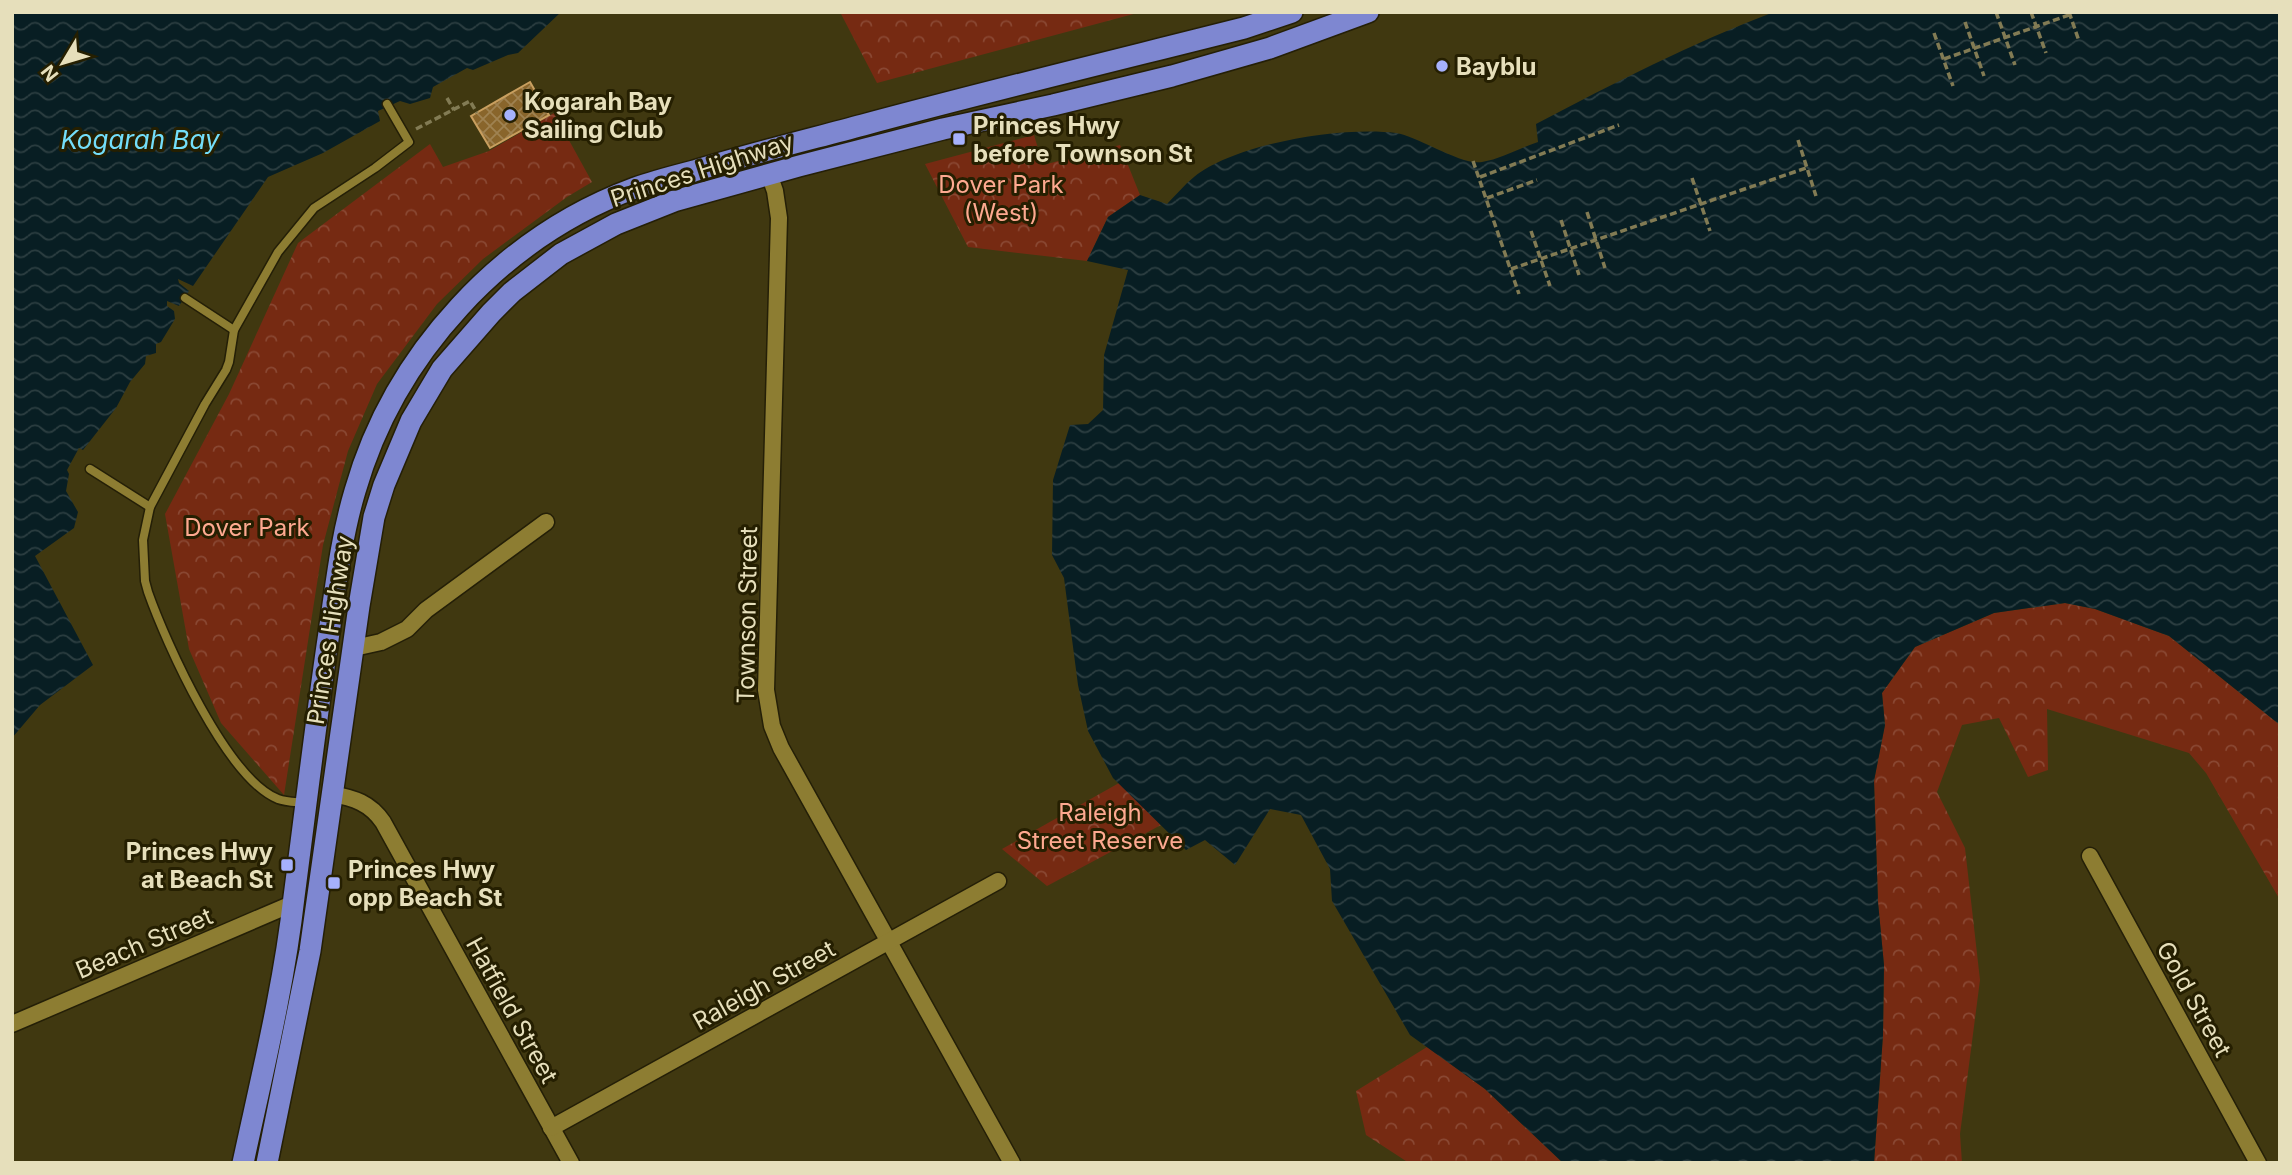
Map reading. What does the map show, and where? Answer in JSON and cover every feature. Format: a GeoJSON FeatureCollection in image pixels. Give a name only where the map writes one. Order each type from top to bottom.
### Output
{"type":"FeatureCollection","features":[{"type":"Feature","properties":{"kind":"highway","name":"Princes Highway"},"geometry":{"type":"LineString","coordinates":[[243,1163],[272,1031],[294,903],[305,803],[339,563],[354,493],[365,457],[392,401],[431,340],[451,316],[499,269],[552,229],[638,187],[944,103],[1244,28],[1292,12]]}},
{"type":"Feature","properties":{"kind":"highway","name":"Princes Highway"},"geometry":{"type":"LineString","coordinates":[[267,1163],[304,989],[374,517],[384,485],[411,421],[436,379],[458,350],[512,292],[561,254],[645,211],[769,174],[943,129],[1053,106],[1172,76],[1270,48],[1368,12]]}},
{"type":"Feature","properties":{"kind":"street","name":"Townson Street"},"geometry":{"type":"LineString","coordinates":[[769,174],[779,218],[766,690],[768,708],[781,748],[1012,1163]]}},
{"type":"Feature","properties":{"kind":"street"},"geometry":{"type":"LineString","coordinates":[[354,648],[381,642],[407,629],[426,610],[547,522]]}},
{"type":"Feature","properties":{"kind":"street","name":"Hatfield Street"},"geometry":{"type":"LineString","coordinates":[[332,794],[361,801],[377,813],[383,822],[570,1163]]}},
{"type":"Feature","properties":{"kind":"street","name":"Gold Street"},"geometry":{"type":"LineString","coordinates":[[2090,856],[2258,1163]]}},
{"type":"Feature","properties":{"kind":"street","name":"Raleigh Street"},"geometry":{"type":"LineString","coordinates":[[551,1128],[998,881]]}},
{"type":"Feature","properties":{"kind":"street","name":"Beach Street"},"geometry":{"type":"LineString","coordinates":[[12,1024],[294,903]]}},
{"type":"Feature","properties":{"kind":"lane"},"geometry":{"type":"LineString","coordinates":[[305,803],[279,799],[256,783],[226,749],[206,719],[153,606],[145,581],[143,540],[150,507],[226,370],[234,330],[278,252],[314,208],[409,142],[387,104]]}},
{"type":"Feature","properties":{"kind":"lane"},"geometry":{"type":"LineString","coordinates":[[186,298],[234,330]]}},
{"type":"Feature","properties":{"kind":"lane"},"geometry":{"type":"LineString","coordinates":[[90,469],[150,507]]}},
{"type":"Feature","properties":{"kind":"path"},"geometry":{"type":"LineString","coordinates":[[1996,12],[2015,65]]}},
{"type":"Feature","properties":{"kind":"path"},"geometry":{"type":"LineString","coordinates":[[2031,12],[2046,53]]}},
{"type":"Feature","properties":{"kind":"path"},"geometry":{"type":"LineString","coordinates":[[1944,60],[2069,14],[2079,41]]}},
{"type":"Feature","properties":{"kind":"path"},"geometry":{"type":"LineString","coordinates":[[1965,22],[1984,76]]}},
{"type":"Feature","properties":{"kind":"path"},"geometry":{"type":"LineString","coordinates":[[1934,33],[1953,86]]}},
{"type":"Feature","properties":{"kind":"path"},"geometry":{"type":"LineString","coordinates":[[447,98],[454,110]]}},
{"type":"Feature","properties":{"kind":"path"},"geometry":{"type":"LineString","coordinates":[[405,135],[470,101],[477,113]]}},
{"type":"Feature","properties":{"kind":"path"},"geometry":{"type":"LineString","coordinates":[[1480,177],[1619,125]]}},
{"type":"Feature","properties":{"kind":"path"},"geometry":{"type":"LineString","coordinates":[[1798,140],[1816,196]]}},
{"type":"Feature","properties":{"kind":"path"},"geometry":{"type":"LineString","coordinates":[[1473,161],[1519,294]]}},
{"type":"Feature","properties":{"kind":"path"},"geometry":{"type":"LineString","coordinates":[[1511,269],[1806,169]]}},
{"type":"Feature","properties":{"kind":"path"},"geometry":{"type":"LineString","coordinates":[[1692,178],[1710,231]]}},
{"type":"Feature","properties":{"kind":"path"},"geometry":{"type":"LineString","coordinates":[[1487,198],[1537,180]]}},
{"type":"Feature","properties":{"kind":"path"},"geometry":{"type":"LineString","coordinates":[[1587,212],[1605,268]]}},
{"type":"Feature","properties":{"kind":"path"},"geometry":{"type":"LineString","coordinates":[[1560,220],[1579,275]]}},
{"type":"Feature","properties":{"kind":"path"},"geometry":{"type":"LineString","coordinates":[[1531,231],[1550,286]]}},
{"type":"Feature","properties":{"kind":"green space"},"geometry":{"type":"Polygon","coordinates":[[[840,12],[1141,12],[877,83],[840,12]]]}},
{"type":"Feature","properties":{"kind":"green space","name":"Dover Park"},"geometry":{"type":"Polygon","coordinates":[[[554,113],[592,182],[567,197],[483,259],[437,304],[377,384],[348,451],[323,545],[284,795],[221,723],[189,649],[165,514],[229,394],[298,243],[430,144],[443,167],[489,151],[554,113]]]}},
{"type":"Feature","properties":{"kind":"green space","name":"Dover Park (West)"},"geometry":{"type":"Polygon","coordinates":[[[1034,135],[1043,165],[1120,145],[1140,195],[1108,217],[1087,261],[968,247],[925,164],[1034,135]]]}},
{"type":"Feature","properties":{"kind":"green space"},"geometry":{"type":"Polygon","coordinates":[[[2065,603],[2095,609],[2169,636],[2280,725],[2280,900],[2206,773],[2189,753],[2047,709],[2048,770],[2028,777],[1999,718],[1962,725],[1937,792],[1965,848],[1980,980],[1960,1134],[1962,1163],[1874,1163],[1883,1035],[1884,965],[1878,902],[1874,781],[1885,725],[1882,693],[1915,647],[1994,613],[2065,603]]]}},
{"type":"Feature","properties":{"kind":"green space","name":"Raleigh Street Reserve"},"geometry":{"type":"Polygon","coordinates":[[[1119,783],[1161,825],[1047,886],[1002,849],[1119,783]]]}},
{"type":"Feature","properties":{"kind":"green space"},"geometry":{"type":"Polygon","coordinates":[[[1427,1047],[1485,1089],[1563,1163],[1409,1163],[1366,1135],[1356,1091],[1427,1047]]]}},
{"type":"Feature","properties":{"kind":"water","name":"Kogarah Bay"},"geometry":{"type":"Polygon","coordinates":[[[12,12],[561,12],[518,53],[473,70],[467,68],[433,87],[430,98],[410,104],[400,101],[378,111],[380,121],[323,153],[268,177],[193,286],[178,279],[189,291],[179,306],[167,301],[167,306],[174,311],[175,319],[161,342],[156,344],[156,353],[146,356],[145,364],[130,382],[116,408],[83,450],[79,448],[67,470],[69,474],[66,491],[78,512],[74,528],[35,556],[93,665],[40,705],[12,738],[12,12]]]}},
{"type":"Feature","properties":{"kind":"water"},"geometry":{"type":"Polygon","coordinates":[[[1774,12],[2280,12],[2280,725],[2169,636],[2095,609],[2065,603],[1994,613],[1915,647],[1882,693],[1885,725],[1874,781],[1878,902],[1884,965],[1883,1035],[1874,1163],[1563,1163],[1485,1089],[1410,1035],[1332,901],[1330,869],[1301,815],[1270,809],[1235,865],[1205,840],[1186,850],[1113,778],[1088,731],[1078,685],[1064,578],[1052,555],[1053,480],[1070,425],[1088,424],[1103,410],[1104,355],[1128,270],[1087,261],[1108,217],[1140,195],[1167,204],[1194,177],[1236,155],[1291,140],[1374,131],[1405,135],[1463,160],[1489,161],[1538,142],[1536,124],[1683,50],[1774,12]]]}},
{"type":"Feature","properties":{"kind":"building","name":"Kogarah Bay Sailing Club"},"geometry":{"type":"Polygon","coordinates":[[[530,82],[549,115],[490,148],[471,116],[530,82]]]}},
{"type":"Feature","properties":{"kind":"place","name":"Bayblu"},"geometry":{"type":"Point","coordinates":[1442,66]}},
{"type":"Feature","properties":{"kind":"place","name":"Kogarah Bay Sailing Club"},"geometry":{"type":"Point","coordinates":[510,115]}},
{"type":"Feature","properties":{"kind":"place","name":"Princes Hwy before Townson St"},"geometry":{"type":"Point","coordinates":[959,139]}},
{"type":"Feature","properties":{"kind":"place","name":"Princes Hwy at Beach St"},"geometry":{"type":"Point","coordinates":[287,865]}},
{"type":"Feature","properties":{"kind":"place","name":"Princes Hwy opp Beach St"},"geometry":{"type":"Point","coordinates":[334,883]}}]}
